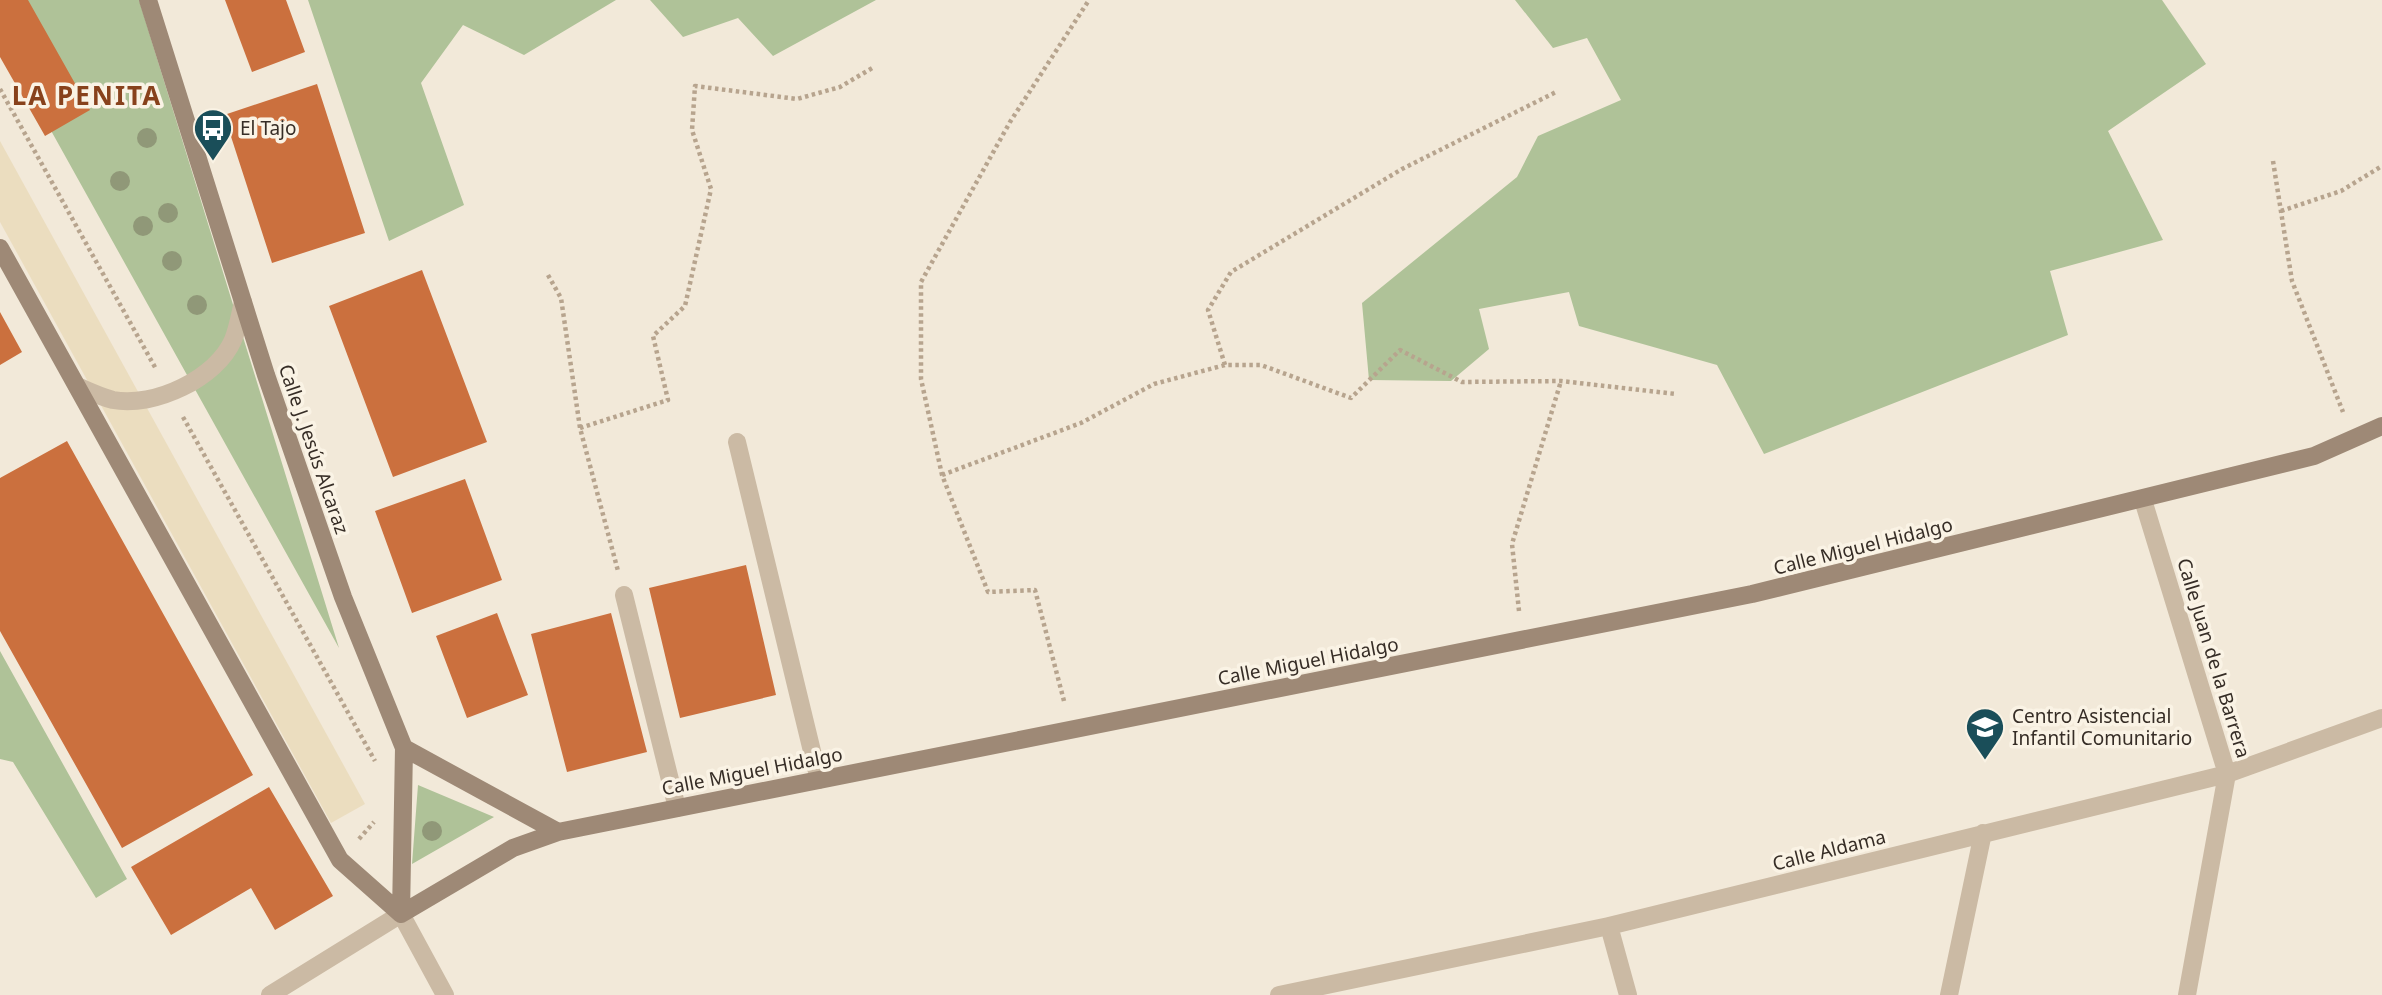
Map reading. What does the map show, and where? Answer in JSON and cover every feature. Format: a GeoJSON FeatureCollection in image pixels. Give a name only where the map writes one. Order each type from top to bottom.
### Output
{"type":"FeatureCollection","features":[{"type":"Feature","properties":{"kind":"main road","name":"Calle J. Jesús Alcaraz"},"geometry":{"type":"LineString","coordinates":[[148,0],[266,375],[343,597],[404,748],[401,914]]}},
{"type":"Feature","properties":{"kind":"main road"},"geometry":{"type":"LineString","coordinates":[[0,248],[340,860],[401,914]]}},
{"type":"Feature","properties":{"kind":"main road","name":"Calle Miguel Hidalgo"},"geometry":{"type":"LineString","coordinates":[[401,914],[513,848],[558,831],[1752,594],[2314,456],[2382,426]]}},
{"type":"Feature","properties":{"kind":"main road"},"geometry":{"type":"LineString","coordinates":[[404,748],[558,831]]}},
{"type":"Feature","properties":{"kind":"street"},"geometry":{"type":"LineString","coordinates":[[77,386],[114,400],[151,398],[204,377],[233,340],[243,302]]}},
{"type":"Feature","properties":{"kind":"street"},"geometry":{"type":"LineString","coordinates":[[737,442],[819,779]]}},
{"type":"Feature","properties":{"kind":"street","name":"Calle Juan de la Barrera"},"geometry":{"type":"LineString","coordinates":[[2143,500],[2227,774],[2187,995]]}},
{"type":"Feature","properties":{"kind":"street"},"geometry":{"type":"LineString","coordinates":[[624,595],[677,808]]}},
{"type":"Feature","properties":{"kind":"street","name":"Calle Aldama"},"geometry":{"type":"LineString","coordinates":[[1279,995],[1609,926],[2227,774],[2382,718]]}},
{"type":"Feature","properties":{"kind":"street"},"geometry":{"type":"LineString","coordinates":[[1949,995],[1983,833]]}},
{"type":"Feature","properties":{"kind":"street"},"geometry":{"type":"LineString","coordinates":[[401,914],[446,995]]}},
{"type":"Feature","properties":{"kind":"street","name":"Calle Miguel Hidalgo"},"geometry":{"type":"LineString","coordinates":[[270,995],[401,914]]}},
{"type":"Feature","properties":{"kind":"street"},"geometry":{"type":"LineString","coordinates":[[1609,926],[1628,995]]}},
{"type":"Feature","properties":{"kind":"path"},"geometry":{"type":"LineString","coordinates":[[1071,729],[1035,590],[988,592],[942,475],[921,379],[922,282],[1010,122],[1089,0]]}},
{"type":"Feature","properties":{"kind":"path"},"geometry":{"type":"LineString","coordinates":[[580,428],[668,400],[653,336],[685,306],[711,189],[692,130],[695,86],[797,99],[840,87],[874,66]]}},
{"type":"Feature","properties":{"kind":"path"},"geometry":{"type":"LineString","coordinates":[[0,89],[380,771]]}},
{"type":"Feature","properties":{"kind":"path"},"geometry":{"type":"LineString","coordinates":[[1225,365],[1209,310],[1231,272],[1402,169],[1558,91]]}},
{"type":"Feature","properties":{"kind":"path"},"geometry":{"type":"LineString","coordinates":[[2273,161],[2292,281],[2354,439]]}},
{"type":"Feature","properties":{"kind":"path"},"geometry":{"type":"LineString","coordinates":[[2281,211],[2341,191],[2382,166]]}},
{"type":"Feature","properties":{"kind":"path"},"geometry":{"type":"LineString","coordinates":[[548,275],[561,298],[580,428],[624,595]]}},
{"type":"Feature","properties":{"kind":"path"},"geometry":{"type":"LineString","coordinates":[[942,475],[1081,423],[1154,384],[1225,365],[1261,365],[1351,398],[1400,350],[1462,382],[1561,381],[1676,394]]}},
{"type":"Feature","properties":{"kind":"path"},"geometry":{"type":"LineString","coordinates":[[1522,640],[1512,544],[1561,381]]}},
{"type":"Feature","properties":{"kind":"path"},"geometry":{"type":"LineString","coordinates":[[340,860],[380,816]]}},
{"type":"Feature","properties":{"kind":"green space"},"geometry":{"type":"Polygon","coordinates":[[[0,0],[139,0],[339,648],[0,39],[0,0]]]}},
{"type":"Feature","properties":{"kind":"green space"},"geometry":{"type":"Polygon","coordinates":[[[308,0],[616,0],[524,55],[463,25],[421,83],[464,205],[389,241],[308,0]]]}},
{"type":"Feature","properties":{"kind":"green space"},"geometry":{"type":"Polygon","coordinates":[[[650,0],[876,0],[773,56],[738,18],[683,37],[650,0]]]}},
{"type":"Feature","properties":{"kind":"green space"},"geometry":{"type":"Polygon","coordinates":[[[1515,0],[2162,0],[2206,64],[2108,131],[2163,240],[2050,271],[2068,335],[1764,454],[1717,365],[1579,326],[1569,292],[1479,309],[1489,349],[1451,381],[1369,380],[1362,303],[1517,177],[1538,136],[1621,100],[1587,38],[1553,48],[1515,0]]]}},
{"type":"Feature","properties":{"kind":"green space"},"geometry":{"type":"Polygon","coordinates":[[[0,651],[127,879],[96,898],[13,762],[0,759],[0,651]]]}},
{"type":"Feature","properties":{"kind":"green space"},"geometry":{"type":"Polygon","coordinates":[[[418,785],[494,817],[412,864],[418,785]]]}},
{"type":"Feature","properties":{"kind":"shaded area"},"geometry":{"type":"Polygon","coordinates":[[[0,141],[365,804],[331,823],[0,222],[0,141]]]}},
{"type":"Feature","properties":{"kind":"building"},"geometry":{"type":"Polygon","coordinates":[[[0,0],[28,0],[90,110],[45,136],[0,57],[0,0]]]}},
{"type":"Feature","properties":{"kind":"building"},"geometry":{"type":"Polygon","coordinates":[[[225,0],[286,0],[305,52],[252,72],[225,0]]]}},
{"type":"Feature","properties":{"kind":"building"},"geometry":{"type":"Polygon","coordinates":[[[317,84],[365,233],[272,263],[224,115],[317,84]]]}},
{"type":"Feature","properties":{"kind":"building"},"geometry":{"type":"Polygon","coordinates":[[[422,270],[487,442],[393,477],[329,306],[422,270]]]}},
{"type":"Feature","properties":{"kind":"building"},"geometry":{"type":"Polygon","coordinates":[[[0,312],[22,352],[0,365],[0,312]]]}},
{"type":"Feature","properties":{"kind":"building"},"geometry":{"type":"Polygon","coordinates":[[[67,441],[253,775],[122,848],[0,631],[0,478],[67,441]]]}},
{"type":"Feature","properties":{"kind":"building"},"geometry":{"type":"Polygon","coordinates":[[[465,479],[502,580],[412,613],[375,511],[465,479]]]}},
{"type":"Feature","properties":{"kind":"building"},"geometry":{"type":"Polygon","coordinates":[[[746,565],[776,695],[680,718],[649,588],[746,565]]]}},
{"type":"Feature","properties":{"kind":"building"},"geometry":{"type":"Polygon","coordinates":[[[497,613],[528,695],[467,718],[436,636],[497,613]]]}},
{"type":"Feature","properties":{"kind":"building"},"geometry":{"type":"Polygon","coordinates":[[[611,613],[647,752],[567,772],[531,634],[611,613]]]}},
{"type":"Feature","properties":{"kind":"building"},"geometry":{"type":"Polygon","coordinates":[[[269,787],[333,896],[275,930],[251,888],[171,935],[131,867],[269,787]]]}},
{"type":"Feature","properties":{"kind":"place","name":"El Tajo"},"geometry":{"type":"Point","coordinates":[213,162]}},
{"type":"Feature","properties":{"kind":"place","name":"Centro Asistencial Infantil Comunitario"},"geometry":{"type":"Point","coordinates":[1985,761]}},
{"type":"Feature","properties":{"kind":"district","name":"LA PENITA"},"geometry":{"type":"Point","coordinates":[87,96]}}]}
